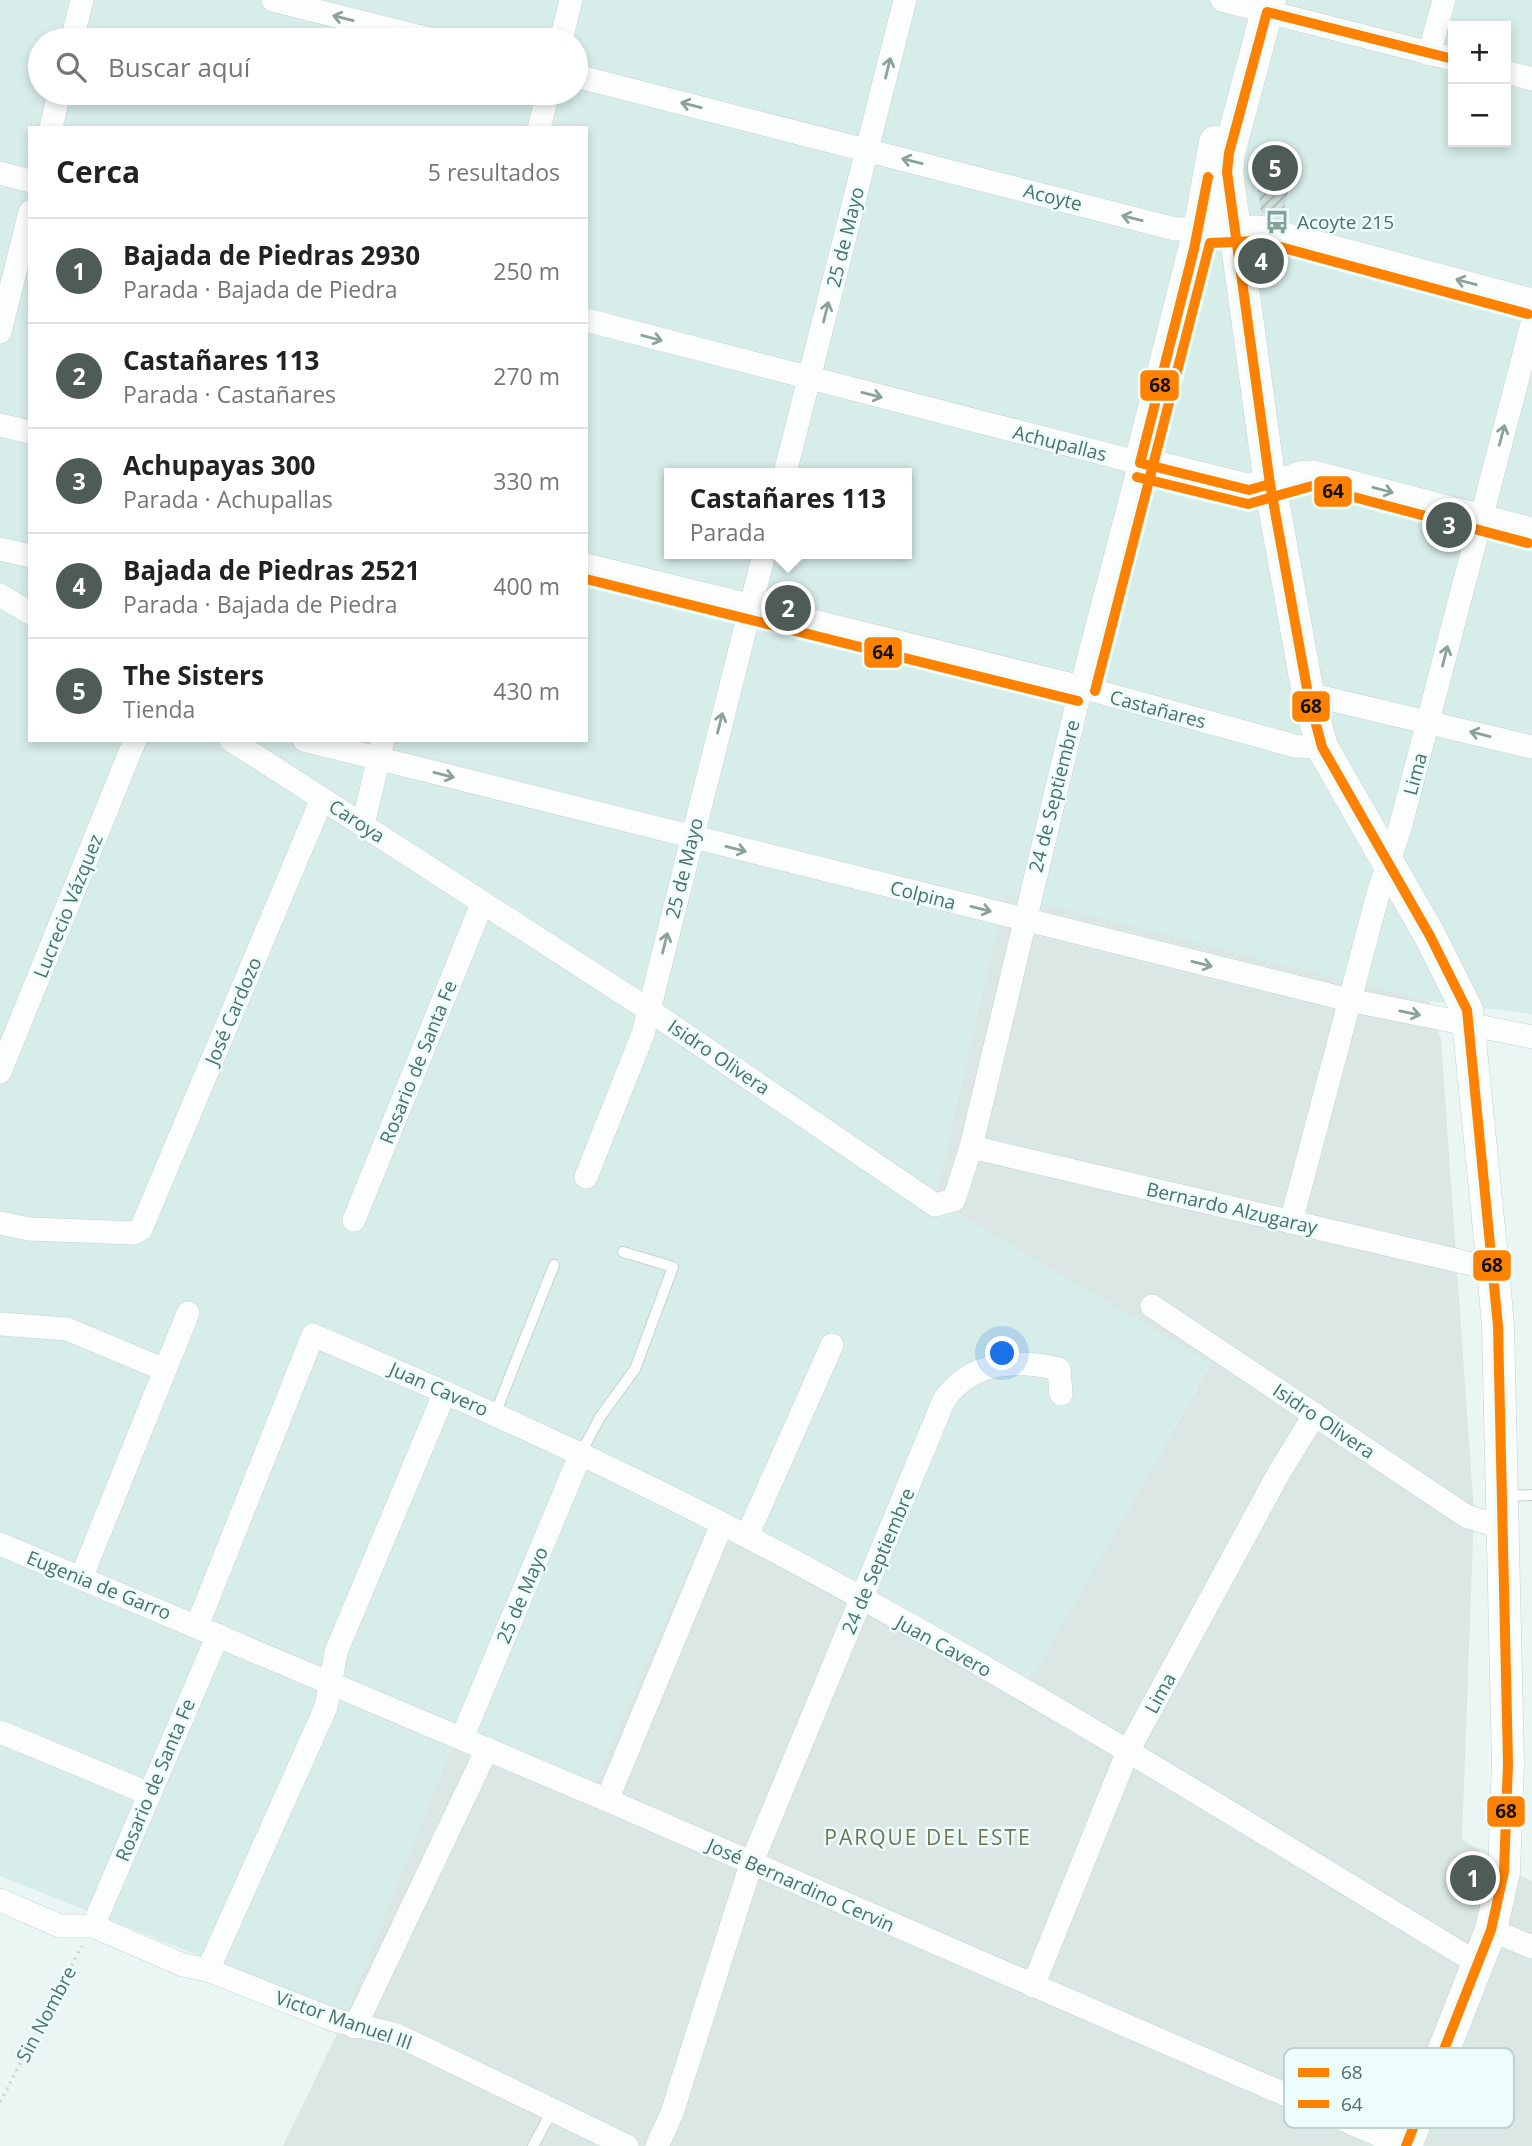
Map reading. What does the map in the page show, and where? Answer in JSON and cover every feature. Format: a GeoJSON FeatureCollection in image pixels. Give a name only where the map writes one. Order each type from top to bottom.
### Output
{"type":"FeatureCollection","features":[{"type":"Feature","properties":{"kind":"main road"},"geometry":{"type":"LineString","coordinates":[[1251,4],[1227,172],[1270,484],[1308,694],[1322,747],[1453,978],[1470,1026],[1493,1269],[1498,1326],[1507,1824],[1504,1872],[1491,1930],[1444,2048]]}},
{"type":"Feature","properties":{"kind":"main road","name":"24 de Septiembre"},"geometry":{"type":"LineString","coordinates":[[1140,463],[1199,230],[1210,165],[1251,4]]}},
{"type":"Feature","properties":{"kind":"main road","name":"Achupallas"},"geometry":{"type":"LineString","coordinates":[[1140,463],[1249,490],[1270,484]]}},
{"type":"Feature","properties":{"kind":"main road"},"geometry":{"type":"LineString","coordinates":[[1405,2146],[1412,2128]]}},
{"type":"Feature","properties":{"kind":"street"},"geometry":{"type":"LineString","coordinates":[[75,28],[82,0]]}},
{"type":"Feature","properties":{"kind":"street"},"geometry":{"type":"LineString","coordinates":[[272,0],[385,28]]}},
{"type":"Feature","properties":{"kind":"street"},"geometry":{"type":"LineString","coordinates":[[564,28],[571,0]]}},
{"type":"Feature","properties":{"kind":"street","name":"25 de Mayo"},"geometry":{"type":"LineString","coordinates":[[786,468],[905,0]]}},
{"type":"Feature","properties":{"kind":"street"},"geometry":{"type":"LineString","coordinates":[[1429,54],[1444,0]]}},
{"type":"Feature","properties":{"kind":"street"},"geometry":{"type":"LineString","coordinates":[[1251,4],[1448,59]]}},
{"type":"Feature","properties":{"kind":"street"},"geometry":{"type":"LineString","coordinates":[[1511,73],[1532,79]]}},
{"type":"Feature","properties":{"kind":"street","name":"Acoyte"},"geometry":{"type":"LineString","coordinates":[[588,79],[1175,229],[1259,227],[1532,300]]}},
{"type":"Feature","properties":{"kind":"street"},"geometry":{"type":"LineString","coordinates":[[52,126],[57,105]]}},
{"type":"Feature","properties":{"kind":"street"},"geometry":{"type":"LineString","coordinates":[[540,126],[545,105]]}},
{"type":"Feature","properties":{"kind":"street"},"geometry":{"type":"LineString","coordinates":[[0,173],[28,180]]}},
{"type":"Feature","properties":{"kind":"street"},"geometry":{"type":"LineString","coordinates":[[0,332],[28,220]]}},
{"type":"Feature","properties":{"kind":"street","name":"Achupallas"},"geometry":{"type":"LineString","coordinates":[[588,321],[1140,463]]}},
{"type":"Feature","properties":{"kind":"street","name":"Lima"},"geometry":{"type":"LineString","coordinates":[[1292,1222],[1349,1000],[1428,722],[1532,324]]}},
{"type":"Feature","properties":{"kind":"street"},"geometry":{"type":"LineString","coordinates":[[0,425],[28,432]]}},
{"type":"Feature","properties":{"kind":"street","name":"24 de Septiembre"},"geometry":{"type":"LineString","coordinates":[[954,1200],[971,1147],[1023,920],[1140,463]]}},
{"type":"Feature","properties":{"kind":"street","name":"Achupallas"},"geometry":{"type":"LineString","coordinates":[[1270,484],[1299,472],[1313,472],[1532,529]]}},
{"type":"Feature","properties":{"kind":"street"},"geometry":{"type":"LineString","coordinates":[[0,549],[28,556]]}},
{"type":"Feature","properties":{"kind":"street","name":"25 de Mayo"},"geometry":{"type":"LineString","coordinates":[[586,1177],[635,1058],[649,1010],[763,559]]}},
{"type":"Feature","properties":{"kind":"street","name":"Castañares"},"geometry":{"type":"LineString","coordinates":[[588,565],[1081,687],[1294,746],[1322,747]]}},
{"type":"Feature","properties":{"kind":"street"},"geometry":{"type":"LineString","coordinates":[[0,595],[28,612]]}},
{"type":"Feature","properties":{"kind":"street"},"geometry":{"type":"LineString","coordinates":[[1308,694],[1532,747]]}},
{"type":"Feature","properties":{"kind":"street","name":"Lucrecio Vázquez"},"geometry":{"type":"LineString","coordinates":[[0,1072],[134,742]]}},
{"type":"Feature","properties":{"kind":"street","name":"Caroya"},"geometry":{"type":"LineString","coordinates":[[234,742],[482,904]]}},
{"type":"Feature","properties":{"kind":"street","name":"Colpina"},"geometry":{"type":"LineString","coordinates":[[321,742],[380,749],[691,837],[1349,1000],[1470,1026]]}},
{"type":"Feature","properties":{"kind":"street"},"geometry":{"type":"LineString","coordinates":[[363,825],[380,749]]}},
{"type":"Feature","properties":{"kind":"street","name":"José Cardozo"},"geometry":{"type":"LineString","coordinates":[[0,1223],[29,1229],[134,1233],[145,1224],[322,799]]}},
{"type":"Feature","properties":{"kind":"street","name":"Isidro Olivera"},"geometry":{"type":"LineString","coordinates":[[482,904],[649,1010],[935,1205],[954,1200]]}},
{"type":"Feature","properties":{"kind":"street","name":"Rosario de Santa Fe"},"geometry":{"type":"LineString","coordinates":[[354,1220],[482,904]]}},
{"type":"Feature","properties":{"kind":"street"},"geometry":{"type":"LineString","coordinates":[[1470,1026],[1532,1037]]}},
{"type":"Feature","properties":{"kind":"street","name":"Bernardo Alzugaray"},"geometry":{"type":"LineString","coordinates":[[971,1147],[1493,1269]]}},
{"type":"Feature","properties":{"kind":"street","name":"Isidro Olivera"},"geometry":{"type":"LineString","coordinates":[[1152,1306],[1466,1516],[1500,1512]]}},
{"type":"Feature","properties":{"kind":"street"},"geometry":{"type":"LineString","coordinates":[[82,1576],[188,1313]]}},
{"type":"Feature","properties":{"kind":"street"},"geometry":{"type":"LineString","coordinates":[[0,1324],[67,1329],[165,1370]]}},
{"type":"Feature","properties":{"kind":"street","name":"Rosario de Santa Fe"},"geometry":{"type":"LineString","coordinates":[[93,1926],[150,1794],[313,1335]]}},
{"type":"Feature","properties":{"kind":"street","name":"Juan Cavero"},"geometry":{"type":"LineString","coordinates":[[313,1335],[581,1453],[747,1536],[1128,1751],[1477,1963]]}},
{"type":"Feature","properties":{"kind":"street"},"geometry":{"type":"LineString","coordinates":[[747,1536],[832,1345]]}},
{"type":"Feature","properties":{"kind":"street","name":"24 de Septiembre"},"geometry":{"type":"LineString","coordinates":[[657,2146],[672,2113],[751,1864],[944,1401],[953,1387],[989,1367],[1005,1364],[1059,1369],[1061,1394]]}},
{"type":"Feature","properties":{"kind":"street"},"geometry":{"type":"LineString","coordinates":[[208,1970],[326,1707],[336,1652],[445,1392]]}},
{"type":"Feature","properties":{"kind":"street","name":"Lima"},"geometry":{"type":"LineString","coordinates":[[1032,1986],[1128,1751],[1280,1471],[1315,1414]]}},
{"type":"Feature","properties":{"kind":"street","name":"25 de Mayo"},"geometry":{"type":"LineString","coordinates":[[462,1738],[581,1453]]}},
{"type":"Feature","properties":{"kind":"street"},"geometry":{"type":"LineString","coordinates":[[607,1800],[722,1524]]}},
{"type":"Feature","properties":{"kind":"street","name":"Eugenia de Garro"},"geometry":{"type":"LineString","coordinates":[[0,1544],[207,1630]]}},
{"type":"Feature","properties":{"kind":"street","name":"José Bernardino Cervin"},"geometry":{"type":"LineString","coordinates":[[207,1630],[607,1800],[1284,2094]]}},
{"type":"Feature","properties":{"kind":"street"},"geometry":{"type":"LineString","coordinates":[[0,1732],[150,1794]]}},
{"type":"Feature","properties":{"kind":"street"},"geometry":{"type":"LineString","coordinates":[[355,2027],[487,1749]]}},
{"type":"Feature","properties":{"kind":"street"},"geometry":{"type":"LineString","coordinates":[[0,1900],[60,1927],[93,1926]]}},
{"type":"Feature","properties":{"kind":"street","name":"Victor Manuel III"},"geometry":{"type":"LineString","coordinates":[[93,1926],[183,1965],[208,1970],[355,2027],[397,2035],[627,2146]]}},
{"type":"Feature","properties":{"kind":"street"},"geometry":{"type":"LineString","coordinates":[[1491,1930],[1532,1947]]}},
{"type":"Feature","properties":{"kind":"street","name":"José Bernardino Cervin"},"geometry":{"type":"LineString","coordinates":[[1363,2128],[1405,2146]]}},
{"type":"Feature","properties":{"kind":"lane"},"geometry":{"type":"LineString","coordinates":[[581,1453],[600,1417],[635,1369],[673,1267],[623,1252]]}},
{"type":"Feature","properties":{"kind":"lane"},"geometry":{"type":"LineString","coordinates":[[495,1414],[554,1265]]}},
{"type":"Feature","properties":{"kind":"lane"},"geometry":{"type":"LineString","coordinates":[[1500,1512],[1532,1495]]}},
{"type":"Feature","properties":{"kind":"lane"},"geometry":{"type":"LineString","coordinates":[[533,2146],[552,2111]]}},
{"type":"Feature","properties":{"kind":"path","name":"Sin Nombre"},"geometry":{"type":"LineString","coordinates":[[0,2102],[93,1926]]}},
{"type":"Feature","properties":{"kind":"shaded area"},"geometry":{"type":"Polygon","coordinates":[[[0,0],[1532,0],[1532,1014],[1429,1001],[1005,895],[935,1200],[1211,1362],[1031,1679],[713,1510],[594,1785],[458,1730],[346,2015],[0,1876],[0,0]]]}},
{"type":"Feature","properties":{"kind":"shaded area"},"geometry":{"type":"Polygon","coordinates":[[[1005,894],[1429,1001],[1441,1040],[1474,1512],[1462,1840],[1532,1882],[1532,2146],[283,2146],[346,2015],[458,1730],[594,1785],[713,1510],[1031,1679],[1211,1363],[935,1200],[1005,894]]]}},
{"type":"Feature","properties":{"kind":"building"},"geometry":{"type":"Polygon","coordinates":[[[1258,150],[1295,162],[1282,219],[1261,213],[1256,174],[1258,150]]]}},
{"type":"Feature","properties":{"kind":"transit line","name":"68"},"geometry":{"type":"LineString","coordinates":[[1445,2048],[1491,1930],[1504,1872],[1508,1763],[1498,1326],[1467,1010],[1430,936],[1322,747],[1308,694],[1270,484],[1227,172],[1229,153],[1267,12],[1448,58]]}},
{"type":"Feature","properties":{"kind":"transit line","name":"68"},"geometry":{"type":"LineString","coordinates":[[1208,177],[1194,249],[1140,463],[1249,490],[1270,484]]}},
{"type":"Feature","properties":{"kind":"transit line","name":"64"},"geometry":{"type":"LineString","coordinates":[[1095,691],[1210,243],[1258,241],[1528,314]]}},
{"type":"Feature","properties":{"kind":"transit line","name":"64"},"geometry":{"type":"LineString","coordinates":[[1137,477],[1248,504],[1312,486],[1528,543]]}},
{"type":"Feature","properties":{"kind":"transit line","name":"64"},"geometry":{"type":"LineString","coordinates":[[588,579],[1078,701]]}},
{"type":"Feature","properties":{"kind":"transit line","name":"68"},"geometry":{"type":"LineString","coordinates":[[1406,2146],[1413,2128]]}},
{"type":"Feature","properties":{"kind":"place","name":"The Sisters"},"geometry":{"type":"Point","coordinates":[1275,168]}},
{"type":"Feature","properties":{"kind":"place","name":"Acoyte 215"},"geometry":{"type":"Point","coordinates":[1277,222]}},
{"type":"Feature","properties":{"kind":"place","name":"Bajada de Piedras 2521"},"geometry":{"type":"Point","coordinates":[1261,261]}},
{"type":"Feature","properties":{"kind":"place","name":"Achupayas 300"},"geometry":{"type":"Point","coordinates":[1449,525]}},
{"type":"Feature","properties":{"kind":"place","name":"Castañares 113"},"geometry":{"type":"Point","coordinates":[788,608]}},
{"type":"Feature","properties":{"kind":"place","name":"Bajada de Piedras 2930"},"geometry":{"type":"Point","coordinates":[1473,1878]}},
{"type":"Feature","properties":{"kind":"district","name":"PARQUE DEL ESTE"},"geometry":{"type":"Point","coordinates":[928,1838]}}]}
